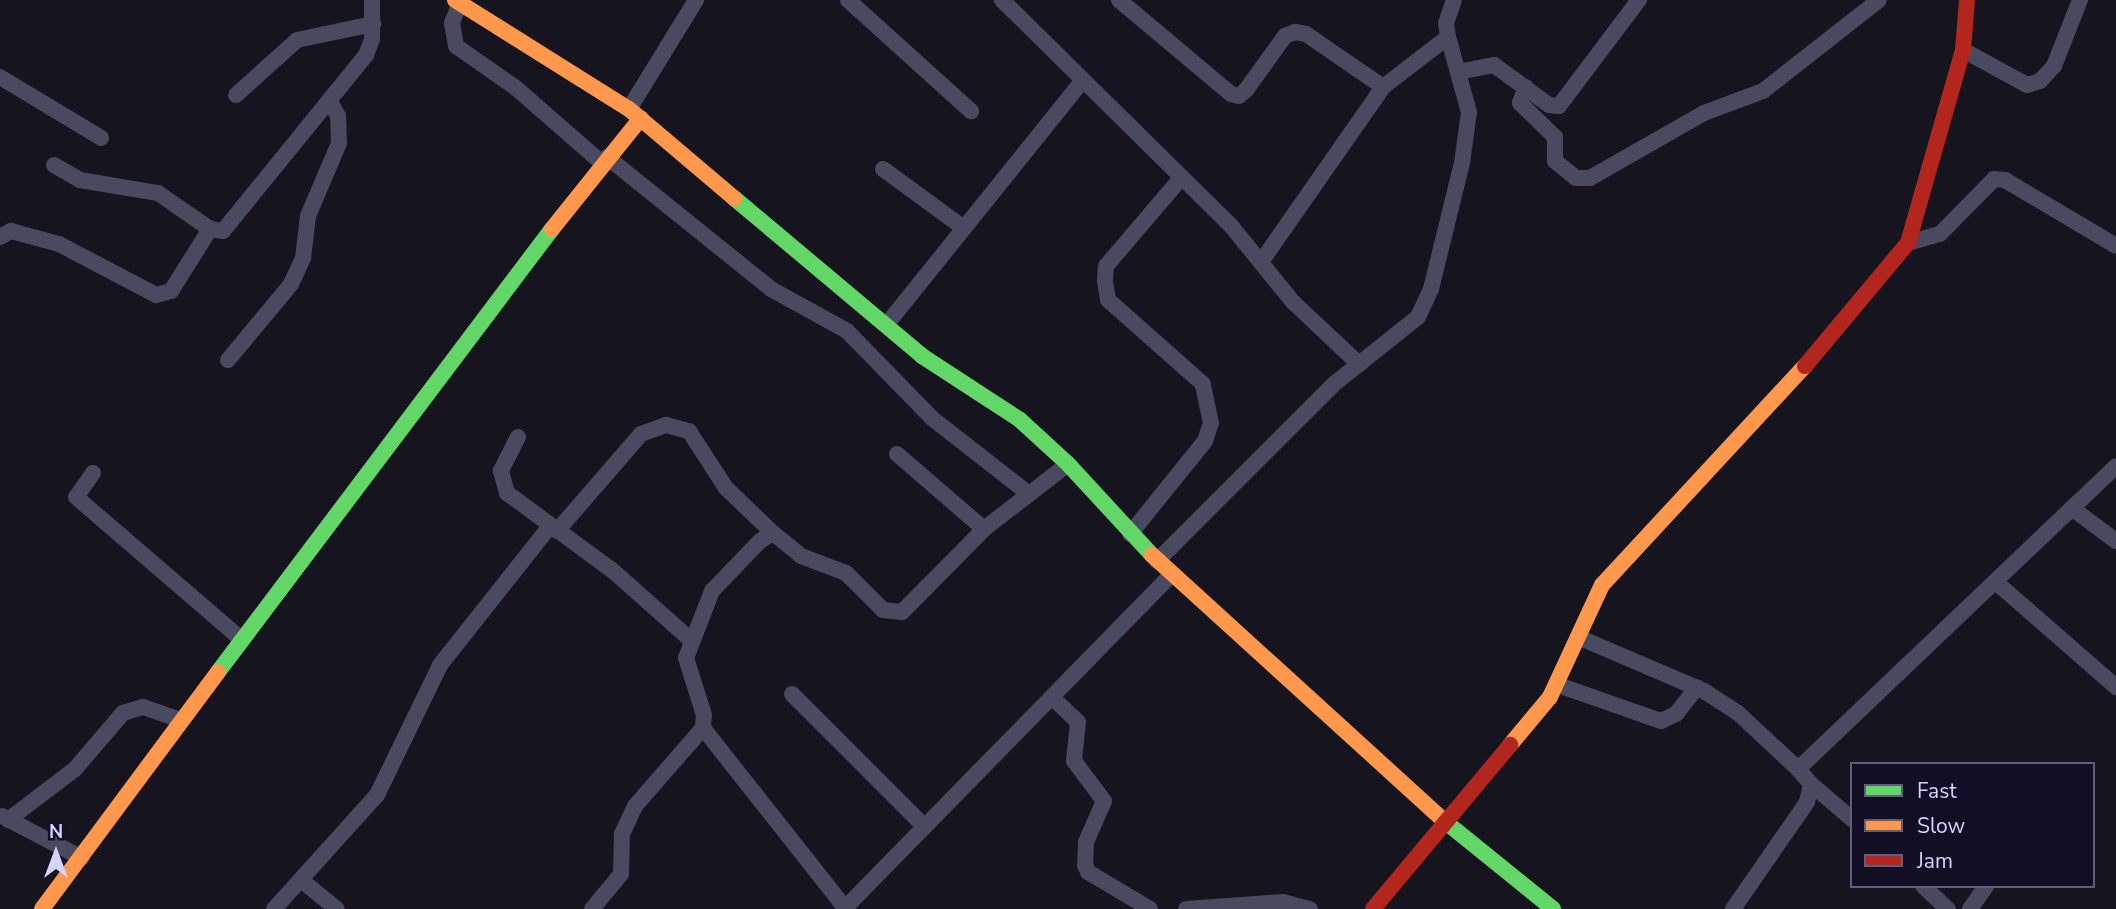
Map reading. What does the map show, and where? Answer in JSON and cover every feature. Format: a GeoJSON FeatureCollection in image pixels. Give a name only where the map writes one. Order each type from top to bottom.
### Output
{"type":"FeatureCollection","features":[{"type":"Feature","properties":{"kind":"street"},"geometry":{"type":"LineString","coordinates":[[54,165],[80,180],[158,193],[210,229],[223,231],[366,55],[373,24],[372,0]]}},
{"type":"Feature","properties":{"kind":"street"},"geometry":{"type":"LineString","coordinates":[[42,909],[82,858],[240,638],[605,160],[635,114],[696,0]]}},
{"type":"Feature","properties":{"kind":"street"},"geometry":{"type":"LineString","coordinates":[[848,0],[971,111]]}},
{"type":"Feature","properties":{"kind":"street"},"geometry":{"type":"LineString","coordinates":[[1002,0],[1182,177],[1261,262],[1293,302],[1359,364]]}},
{"type":"Feature","properties":{"kind":"street"},"geometry":{"type":"LineString","coordinates":[[1119,0],[1231,94],[1239,96],[1246,90],[1285,36],[1295,32],[1306,34],[1383,87]]}},
{"type":"Feature","properties":{"kind":"street"},"geometry":{"type":"LineString","coordinates":[[1157,561],[1359,364],[1418,317],[1431,289],[1462,163],[1469,112],[1446,23],[1454,0]]}},
{"type":"Feature","properties":{"kind":"street"},"geometry":{"type":"LineString","coordinates":[[1458,72],[1494,65],[1549,105],[1564,103],[1639,0]]}},
{"type":"Feature","properties":{"kind":"street"},"geometry":{"type":"LineString","coordinates":[[1526,88],[1520,103],[1555,137],[1555,161],[1576,178],[1590,178],[1704,113],[1763,91],[1879,0]]}},
{"type":"Feature","properties":{"kind":"street"},"geometry":{"type":"LineString","coordinates":[[1373,909],[1558,685],[1577,637],[1602,586],[1620,563],[1716,466],[1862,302],[1908,243],[1919,216],[1963,50],[1968,0]]}},
{"type":"Feature","properties":{"kind":"street"},"geometry":{"type":"LineString","coordinates":[[1963,50],[2027,85],[2040,81],[2054,66],[2080,0]]}},
{"type":"Feature","properties":{"kind":"street"},"geometry":{"type":"LineString","coordinates":[[1029,494],[933,419],[847,331],[771,289],[516,88],[456,46],[452,23],[458,1],[635,114],[958,382],[1020,420],[1068,464],[1130,534],[1171,574],[1445,821],[1553,909]]}},
{"type":"Feature","properties":{"kind":"street"},"geometry":{"type":"LineString","coordinates":[[236,95],[297,40],[373,24]]}},
{"type":"Feature","properties":{"kind":"street"},"geometry":{"type":"LineString","coordinates":[[1261,262],[1383,87],[1448,37]]}},
{"type":"Feature","properties":{"kind":"street"},"geometry":{"type":"LineString","coordinates":[[0,77],[101,138]]}},
{"type":"Feature","properties":{"kind":"street"},"geometry":{"type":"LineString","coordinates":[[887,324],[1083,80]]}},
{"type":"Feature","properties":{"kind":"street"},"geometry":{"type":"LineString","coordinates":[[228,360],[291,284],[303,258],[308,216],[339,144],[338,116],[329,100]]}},
{"type":"Feature","properties":{"kind":"street"},"geometry":{"type":"LineString","coordinates":[[883,169],[964,228]]}},
{"type":"Feature","properties":{"kind":"street"},"geometry":{"type":"LineString","coordinates":[[1130,534],[1205,441],[1211,422],[1203,384],[1108,300],[1104,281],[1106,266],[1182,177]]}},
{"type":"Feature","properties":{"kind":"street"},"geometry":{"type":"LineString","coordinates":[[1908,243],[1940,234],[1994,179],[2005,180],[2116,246]]}},
{"type":"Feature","properties":{"kind":"street"},"geometry":{"type":"LineString","coordinates":[[0,237],[11,231],[59,244],[156,295],[171,291],[210,229]]}},
{"type":"Feature","properties":{"kind":"street"},"geometry":{"type":"LineString","coordinates":[[274,909],[377,795],[440,665],[554,529],[641,434],[666,425],[689,431],[726,488],[772,533],[801,556],[846,573],[883,610],[894,614],[909,607],[984,528],[1068,464]]}},
{"type":"Feature","properties":{"kind":"street"},"geometry":{"type":"LineString","coordinates":[[518,437],[500,471],[501,484],[554,529],[612,570],[692,642]]}},
{"type":"Feature","properties":{"kind":"street"},"geometry":{"type":"LineString","coordinates":[[897,454],[984,528]]}},
{"type":"Feature","properties":{"kind":"street"},"geometry":{"type":"LineString","coordinates":[[1798,769],[1998,584],[2116,466]]}},
{"type":"Feature","properties":{"kind":"street"},"geometry":{"type":"LineString","coordinates":[[93,472],[76,497],[240,638]]}},
{"type":"Feature","properties":{"kind":"street"},"geometry":{"type":"LineString","coordinates":[[2073,509],[2116,541]]}},
{"type":"Feature","properties":{"kind":"street"},"geometry":{"type":"LineString","coordinates":[[592,909],[621,874],[622,834],[635,806],[703,728],[704,715],[685,664],[712,592],[772,533]]}},
{"type":"Feature","properties":{"kind":"street"},"geometry":{"type":"LineString","coordinates":[[703,728],[845,909],[1171,574]]}},
{"type":"Feature","properties":{"kind":"street"},"geometry":{"type":"LineString","coordinates":[[1998,584],[2116,687]]}},
{"type":"Feature","properties":{"kind":"street"},"geometry":{"type":"LineString","coordinates":[[1577,637],[1697,687],[1738,713],[1850,817]]}},
{"type":"Feature","properties":{"kind":"street"},"geometry":{"type":"LineString","coordinates":[[1558,685],[1661,721],[1675,714],[1697,687]]}},
{"type":"Feature","properties":{"kind":"street"},"geometry":{"type":"LineString","coordinates":[[792,694],[924,826]]}},
{"type":"Feature","properties":{"kind":"street"},"geometry":{"type":"LineString","coordinates":[[1052,698],[1078,722],[1073,761],[1104,801],[1086,842],[1085,864],[1088,872],[1150,909]]}},
{"type":"Feature","properties":{"kind":"street"},"geometry":{"type":"LineString","coordinates":[[82,858],[4,818],[75,769],[123,713],[144,708],[181,720]]}},
{"type":"Feature","properties":{"kind":"street"},"geometry":{"type":"LineString","coordinates":[[1733,909],[1807,802],[1811,783]]}},
{"type":"Feature","properties":{"kind":"street"},"geometry":{"type":"LineString","coordinates":[[301,880],[337,909]]}},
{"type":"Feature","properties":{"kind":"street"},"geometry":{"type":"LineString","coordinates":[[1925,888],[1948,909]]}},
{"type":"Feature","properties":{"kind":"street"},"geometry":{"type":"LineString","coordinates":[[1970,909],[1985,888]]}},
{"type":"Feature","properties":{"kind":"street"},"geometry":{"type":"LineString","coordinates":[[1186,909],[1283,902],[1310,909]]}},
{"type":"Feature","properties":{"kind":"traffic: fast"},"geometry":{"type":"LineString","coordinates":[[734,198],[922,356],[1020,420],[1068,464],[1152,555]]}},
{"type":"Feature","properties":{"kind":"traffic: fast"},"geometry":{"type":"LineString","coordinates":[[218,672],[552,229]]}},
{"type":"Feature","properties":{"kind":"traffic: fast"},"geometry":{"type":"LineString","coordinates":[[1442,819],[1553,909]]}},
{"type":"Feature","properties":{"kind":"traffic: slow"},"geometry":{"type":"LineString","coordinates":[[455,0],[629,109],[734,198]]}},
{"type":"Feature","properties":{"kind":"traffic: slow"},"geometry":{"type":"LineString","coordinates":[[552,229],[641,118]]}},
{"type":"Feature","properties":{"kind":"traffic: slow"},"geometry":{"type":"LineString","coordinates":[[1510,745],[1550,697],[1602,585],[1805,366]]}},
{"type":"Feature","properties":{"kind":"traffic: slow"},"geometry":{"type":"LineString","coordinates":[[1152,555],[1442,819]]}},
{"type":"Feature","properties":{"kind":"traffic: slow"},"geometry":{"type":"LineString","coordinates":[[42,909],[218,672]]}},
{"type":"Feature","properties":{"kind":"traffic: jam"},"geometry":{"type":"LineString","coordinates":[[1805,366],[1908,243],[1963,50],[1967,0]]}},
{"type":"Feature","properties":{"kind":"traffic: jam"},"geometry":{"type":"LineString","coordinates":[[1373,909],[1510,745]]}}]}
